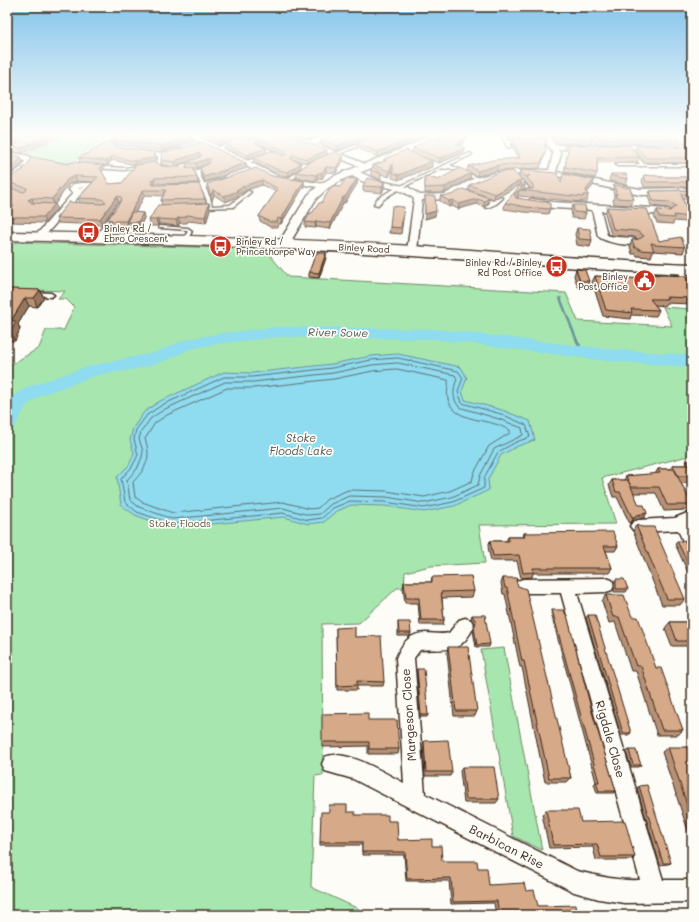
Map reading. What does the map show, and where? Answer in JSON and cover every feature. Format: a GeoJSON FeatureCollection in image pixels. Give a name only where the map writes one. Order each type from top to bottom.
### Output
{"type":"FeatureCollection","features":[{"type":"Feature","properties":{"kind":"main road","name":"Binley Road"},"geometry":{"type":"LineString","coordinates":[[7,232],[38,236]]}},
{"type":"Feature","properties":{"kind":"main road","name":"Binley Road"},"geometry":{"type":"LineString","coordinates":[[7,236],[284,244],[412,251],[585,264],[686,269]]}},
{"type":"Feature","properties":{"kind":"street"},"geometry":{"type":"LineString","coordinates":[[172,187],[202,186],[232,178]]}},
{"type":"Feature","properties":{"kind":"street"},"geometry":{"type":"LineString","coordinates":[[277,178],[287,181],[324,186]]}},
{"type":"Feature","properties":{"kind":"street"},"geometry":{"type":"LineString","coordinates":[[284,244],[312,198],[324,186],[340,178]]}},
{"type":"Feature","properties":{"kind":"street"},"geometry":{"type":"LineString","coordinates":[[363,178],[369,181],[401,187],[413,192],[418,198],[412,251]]}},
{"type":"Feature","properties":{"kind":"street"},"geometry":{"type":"LineString","coordinates":[[418,198],[447,197],[463,192],[480,180],[486,178]]}},
{"type":"Feature","properties":{"kind":"street"},"geometry":{"type":"LineString","coordinates":[[575,178],[640,192],[692,191]]}},
{"type":"Feature","properties":{"kind":"street"},"geometry":{"type":"LineString","coordinates":[[38,236],[78,192]]}},
{"type":"Feature","properties":{"kind":"street"},"geometry":{"type":"LineString","coordinates":[[640,192],[646,211]]}},
{"type":"Feature","properties":{"kind":"street"},"geometry":{"type":"LineString","coordinates":[[524,197],[553,205],[668,212]]}},
{"type":"Feature","properties":{"kind":"street"},"geometry":{"type":"LineString","coordinates":[[596,207],[601,233],[605,238],[620,246],[635,242]]}},
{"type":"Feature","properties":{"kind":"street"},"geometry":{"type":"LineString","coordinates":[[638,526],[687,520],[692,543]]}},
{"type":"Feature","properties":{"kind":"street"},"geometry":{"type":"LineString","coordinates":[[523,586],[606,585]]}},
{"type":"Feature","properties":{"kind":"street","name":"Rigdale Close"},"geometry":{"type":"LineString","coordinates":[[566,586],[655,892]]}},
{"type":"Feature","properties":{"kind":"street","name":"Margeson Close"},"geometry":{"type":"LineString","coordinates":[[415,799],[405,658],[410,646],[414,643],[452,640],[457,638],[465,626]]}},
{"type":"Feature","properties":{"kind":"street","name":"Barbican Rise"},"geometry":{"type":"LineString","coordinates":[[332,764],[355,769],[574,881],[599,888],[624,892],[692,891]]}},
{"type":"Feature","properties":{"kind":"lane"},"geometry":{"type":"LineString","coordinates":[[199,178],[208,198],[210,207]]}},
{"type":"Feature","properties":{"kind":"lane"},"geometry":{"type":"LineString","coordinates":[[287,181],[291,178]]}},
{"type":"Feature","properties":{"kind":"lane"},"geometry":{"type":"LineString","coordinates":[[376,204],[382,197],[419,178]]}},
{"type":"Feature","properties":{"kind":"lane"},"geometry":{"type":"LineString","coordinates":[[476,178],[480,180]]}},
{"type":"Feature","properties":{"kind":"lane"},"geometry":{"type":"LineString","coordinates":[[518,178],[533,192],[524,197]]}},
{"type":"Feature","properties":{"kind":"lane"},"geometry":{"type":"LineString","coordinates":[[195,207],[231,206],[249,192]]}},
{"type":"Feature","properties":{"kind":"lane"},"geometry":{"type":"LineString","coordinates":[[474,196],[494,203]]}},
{"type":"Feature","properties":{"kind":"lane"},"geometry":{"type":"LineString","coordinates":[[487,207],[501,198]]}},
{"type":"Feature","properties":{"kind":"lane"},"geometry":{"type":"LineString","coordinates":[[97,238],[116,209]]}},
{"type":"Feature","properties":{"kind":"lane"},"geometry":{"type":"LineString","coordinates":[[161,228],[188,229],[190,231],[185,240]]}},
{"type":"Feature","properties":{"kind":"lane"},"geometry":{"type":"LineString","coordinates":[[686,269],[692,291]]}},
{"type":"Feature","properties":{"kind":"lane"},"geometry":{"type":"LineString","coordinates":[[25,294],[51,295]]}},
{"type":"Feature","properties":{"kind":"green space","name":"Stoke Floods"},"geometry":{"type":"Polygon","coordinates":[[[7,242],[265,249],[288,277],[566,293],[578,321],[672,326],[663,307],[692,309],[692,455],[602,478],[616,524],[479,525],[485,563],[431,566],[405,572],[404,588],[397,588],[359,623],[322,624],[323,775],[315,776],[311,887],[372,915],[7,915],[7,367],[39,348],[46,330],[64,330],[74,307],[66,299],[58,299],[65,291],[7,289],[7,242]]]}},
{"type":"Feature","properties":{"kind":"green space"},"geometry":{"type":"Polygon","coordinates":[[[504,648],[542,850],[513,836],[481,650],[504,648]]]}},
{"type":"Feature","properties":{"kind":"water","name":"Stoke Floods Lake"},"geometry":{"type":"Polygon","coordinates":[[[398,354],[461,367],[467,378],[462,391],[465,400],[502,410],[530,421],[535,440],[518,446],[501,455],[488,479],[489,490],[454,506],[424,512],[385,506],[351,505],[335,512],[324,522],[308,524],[284,517],[171,528],[135,515],[121,505],[117,477],[129,465],[134,453],[130,440],[133,428],[144,412],[160,401],[224,372],[252,373],[332,364],[371,356],[398,354]]]}},
{"type":"Feature","properties":{"kind":"building"},"geometry":{"type":"Polygon","coordinates":[[[70,178],[52,199],[32,198],[28,200],[32,203],[55,204],[43,217],[9,217],[10,215],[7,215],[7,213],[14,206],[7,204],[7,187],[23,192],[26,191],[27,188],[7,182],[7,179],[70,178]]]}},
{"type":"Feature","properties":{"kind":"building"},"geometry":{"type":"Polygon","coordinates":[[[97,178],[106,178],[109,184],[122,183],[126,178],[154,178],[151,181],[153,185],[199,184],[205,199],[161,200],[166,190],[143,190],[126,221],[111,221],[112,220],[108,219],[122,199],[121,197],[117,196],[100,219],[56,218],[69,202],[102,204],[106,202],[102,199],[78,198],[97,178]]]}},
{"type":"Feature","properties":{"kind":"building"},"geometry":{"type":"Polygon","coordinates":[[[225,178],[285,178],[304,181],[281,219],[278,218],[277,222],[270,222],[259,216],[278,189],[262,180],[246,185],[236,190],[238,191],[224,196],[213,190],[211,196],[207,184],[225,178]]]}},
{"type":"Feature","properties":{"kind":"building"},"geometry":{"type":"Polygon","coordinates":[[[346,178],[357,179],[345,197],[343,197],[330,223],[316,221],[315,223],[305,222],[310,213],[312,213],[319,203],[321,203],[332,186],[340,187],[346,178]]]}},
{"type":"Feature","properties":{"kind":"building"},"geometry":{"type":"Polygon","coordinates":[[[367,178],[384,182],[382,187],[363,186],[367,178]]]}},
{"type":"Feature","properties":{"kind":"building"},"geometry":{"type":"Polygon","coordinates":[[[425,178],[438,180],[442,178],[462,178],[445,187],[425,188],[425,178]]]}},
{"type":"Feature","properties":{"kind":"building"},"geometry":{"type":"Polygon","coordinates":[[[485,178],[519,178],[521,180],[495,194],[469,185],[485,178]]]}},
{"type":"Feature","properties":{"kind":"building"},"geometry":{"type":"Polygon","coordinates":[[[527,178],[559,178],[561,183],[562,178],[584,178],[594,180],[586,190],[588,195],[583,195],[583,197],[519,190],[514,194],[516,198],[550,203],[550,209],[505,203],[523,182],[525,185],[521,186],[521,190],[533,189],[533,185],[527,178]]]}},
{"type":"Feature","properties":{"kind":"building"},"geometry":{"type":"Polygon","coordinates":[[[645,178],[692,178],[692,182],[646,182],[645,178]]]}},
{"type":"Feature","properties":{"kind":"building"},"geometry":{"type":"Polygon","coordinates":[[[614,185],[630,188],[634,199],[616,198],[615,194],[617,195],[614,185]]]}},
{"type":"Feature","properties":{"kind":"building"},"geometry":{"type":"Polygon","coordinates":[[[463,189],[489,198],[484,201],[477,199],[459,204],[453,200],[449,201],[440,196],[451,195],[463,189]]]}},
{"type":"Feature","properties":{"kind":"building"},"geometry":{"type":"Polygon","coordinates":[[[692,190],[692,194],[681,194],[689,217],[674,215],[675,218],[659,217],[657,210],[670,211],[676,206],[670,202],[653,201],[650,191],[692,190]]]}},
{"type":"Feature","properties":{"kind":"building"},"geometry":{"type":"Polygon","coordinates":[[[425,196],[435,196],[436,211],[425,214],[425,196]]]}},
{"type":"Feature","properties":{"kind":"building"},"geometry":{"type":"Polygon","coordinates":[[[209,203],[205,217],[187,215],[186,217],[178,218],[176,220],[149,220],[158,205],[209,203]]]}},
{"type":"Feature","properties":{"kind":"building"},"geometry":{"type":"Polygon","coordinates":[[[573,205],[585,205],[586,213],[574,212],[573,205]]]}},
{"type":"Feature","properties":{"kind":"building"},"geometry":{"type":"Polygon","coordinates":[[[392,206],[404,207],[401,228],[390,227],[392,206]]]}},
{"type":"Feature","properties":{"kind":"building"},"geometry":{"type":"Polygon","coordinates":[[[607,207],[647,209],[659,241],[681,237],[685,247],[655,245],[651,243],[654,251],[639,250],[639,248],[635,248],[632,240],[639,239],[644,236],[636,231],[613,229],[607,207]]]}},
{"type":"Feature","properties":{"kind":"building"},"geometry":{"type":"Polygon","coordinates":[[[132,212],[143,213],[138,222],[127,222],[132,212]]]}},
{"type":"Feature","properties":{"kind":"building"},"geometry":{"type":"Polygon","coordinates":[[[577,228],[590,229],[592,240],[579,239],[577,228]]]}},
{"type":"Feature","properties":{"kind":"building"},"geometry":{"type":"Polygon","coordinates":[[[316,253],[326,253],[319,273],[309,272],[316,253]]]}},
{"type":"Feature","properties":{"kind":"building"},"geometry":{"type":"Polygon","coordinates":[[[576,269],[585,270],[589,281],[580,281],[576,269]]]}},
{"type":"Feature","properties":{"kind":"building"},"geometry":{"type":"Polygon","coordinates":[[[642,274],[685,276],[692,286],[692,298],[666,297],[667,299],[650,299],[659,310],[631,309],[632,313],[606,310],[595,276],[644,279],[642,274]]]}},
{"type":"Feature","properties":{"kind":"building"},"geometry":{"type":"Polygon","coordinates":[[[11,289],[40,290],[34,298],[25,298],[11,321],[16,321],[11,332],[7,332],[7,295],[11,289]]]}},
{"type":"Feature","properties":{"kind":"building"},"geometry":{"type":"Polygon","coordinates":[[[687,461],[692,461],[692,470],[687,461]]]}},
{"type":"Feature","properties":{"kind":"building"},"geometry":{"type":"Polygon","coordinates":[[[673,465],[689,465],[692,470],[692,476],[678,476],[673,465]]]}},
{"type":"Feature","properties":{"kind":"building"},"geometry":{"type":"Polygon","coordinates":[[[658,469],[674,469],[692,505],[667,505],[659,487],[631,487],[626,476],[660,473],[658,469]]]}},
{"type":"Feature","properties":{"kind":"building"},"geometry":{"type":"Polygon","coordinates":[[[612,480],[628,480],[639,505],[644,505],[647,513],[636,515],[633,519],[620,492],[616,492],[612,480]]]}},
{"type":"Feature","properties":{"kind":"building"},"geometry":{"type":"Polygon","coordinates":[[[636,525],[642,527],[654,527],[685,599],[667,599],[636,525]]]}},
{"type":"Feature","properties":{"kind":"building"},"geometry":{"type":"Polygon","coordinates":[[[613,532],[618,546],[604,546],[612,568],[533,568],[534,572],[523,573],[519,555],[493,556],[490,541],[509,541],[508,537],[525,537],[524,533],[613,532]]]}},
{"type":"Feature","properties":{"kind":"building"},"geometry":{"type":"Polygon","coordinates":[[[677,541],[685,541],[687,546],[692,549],[692,572],[677,541]]]}},
{"type":"Feature","properties":{"kind":"building"},"geometry":{"type":"Polygon","coordinates":[[[471,576],[474,591],[441,592],[444,620],[421,620],[419,598],[406,598],[404,582],[432,582],[432,577],[471,576]]]}},
{"type":"Feature","properties":{"kind":"building"},"geometry":{"type":"Polygon","coordinates":[[[503,578],[517,578],[516,581],[518,586],[526,589],[571,778],[549,778],[524,661],[522,661],[507,588],[505,588],[503,578]]]}},
{"type":"Feature","properties":{"kind":"building"},"geometry":{"type":"Polygon","coordinates":[[[616,579],[624,579],[628,589],[616,589],[616,579]]]}},
{"type":"Feature","properties":{"kind":"building"},"geometry":{"type":"Polygon","coordinates":[[[606,595],[624,595],[632,617],[638,617],[656,668],[661,668],[683,730],[662,730],[641,666],[636,666],[619,617],[613,617],[606,595]]]}},
{"type":"Feature","properties":{"kind":"building"},"geometry":{"type":"Polygon","coordinates":[[[552,610],[564,610],[567,615],[592,712],[616,791],[599,791],[596,782],[599,782],[552,610]]]}},
{"type":"Feature","properties":{"kind":"building"},"geometry":{"type":"Polygon","coordinates":[[[472,615],[485,615],[490,644],[477,645],[474,628],[476,622],[472,615]]]}},
{"type":"Feature","properties":{"kind":"building"},"geometry":{"type":"Polygon","coordinates":[[[588,615],[595,615],[631,733],[623,733],[588,615]]]}},
{"type":"Feature","properties":{"kind":"building"},"geometry":{"type":"Polygon","coordinates":[[[398,622],[410,622],[411,633],[399,633],[398,622]]]}},
{"type":"Feature","properties":{"kind":"building"},"geometry":{"type":"Polygon","coordinates":[[[670,622],[692,622],[692,641],[677,641],[670,622]]]}},
{"type":"Feature","properties":{"kind":"building"},"geometry":{"type":"Polygon","coordinates":[[[355,627],[355,637],[381,636],[384,682],[357,681],[357,685],[337,686],[336,628],[355,627]]]}},
{"type":"Feature","properties":{"kind":"building"},"geometry":{"type":"Polygon","coordinates":[[[448,647],[468,647],[477,711],[456,711],[448,647]]]}},
{"type":"Feature","properties":{"kind":"building"},"geometry":{"type":"Polygon","coordinates":[[[417,669],[424,669],[428,715],[421,715],[417,669]]]}},
{"type":"Feature","properties":{"kind":"building"},"geometry":{"type":"Polygon","coordinates":[[[368,713],[368,720],[397,720],[399,749],[369,749],[369,742],[322,742],[322,714],[368,713]]]}},
{"type":"Feature","properties":{"kind":"building"},"geometry":{"type":"Polygon","coordinates":[[[448,740],[452,772],[426,772],[424,741],[448,740]]]}},
{"type":"Feature","properties":{"kind":"building"},"geometry":{"type":"Polygon","coordinates":[[[668,747],[689,747],[692,755],[692,820],[668,747]]]}},
{"type":"Feature","properties":{"kind":"building"},"geometry":{"type":"Polygon","coordinates":[[[629,750],[636,750],[641,765],[633,765],[629,750]]]}},
{"type":"Feature","properties":{"kind":"building"},"geometry":{"type":"Polygon","coordinates":[[[462,767],[494,767],[499,799],[466,799],[462,767]]]}},
{"type":"Feature","properties":{"kind":"building"},"geometry":{"type":"Polygon","coordinates":[[[647,785],[671,863],[663,863],[639,786],[647,785]]]}},
{"type":"Feature","properties":{"kind":"building"},"geometry":{"type":"Polygon","coordinates":[[[329,805],[347,805],[347,812],[355,812],[355,815],[388,815],[388,821],[397,821],[398,840],[432,839],[432,846],[441,846],[442,861],[477,861],[478,868],[487,868],[489,885],[524,883],[526,891],[534,890],[538,906],[576,905],[577,912],[587,912],[588,915],[499,915],[497,901],[453,902],[451,878],[407,879],[405,852],[362,852],[362,842],[320,842],[321,812],[329,812],[329,805]]]}},
{"type":"Feature","properties":{"kind":"building"},"geometry":{"type":"Polygon","coordinates":[[[546,810],[578,810],[581,822],[625,821],[635,857],[601,857],[597,844],[553,845],[546,810]]]}},
{"type":"Feature","properties":{"kind":"waterway"},"geometry":{"type":"LineString","coordinates":[[560,298],[579,346]]}},
{"type":"Feature","properties":{"kind":"waterway","name":"River Sowe"},"geometry":{"type":"LineString","coordinates":[[7,423],[19,402],[34,391],[95,370],[137,363],[159,357],[185,345],[215,339],[277,332],[435,334],[607,355],[692,361]]}},
{"type":"Feature","properties":{"kind":"waterway","name":"River Sowe"},"geometry":{"type":"LineString","coordinates":[[579,345],[581,351]]}},
{"type":"Feature","properties":{"kind":"place","name":"Binley Rd / Ebro Crescent"},"geometry":{"type":"Point","coordinates":[89,233]}},
{"type":"Feature","properties":{"kind":"place","name":"Binley Rd / Princethorpe Way"},"geometry":{"type":"Point","coordinates":[220,246]}},
{"type":"Feature","properties":{"kind":"place","name":"Binley Rd / Binley Rd Post Office"},"geometry":{"type":"Point","coordinates":[557,267]}},
{"type":"Feature","properties":{"kind":"place","name":"Binley Post Office"},"geometry":{"type":"Point","coordinates":[644,281]}}]}
